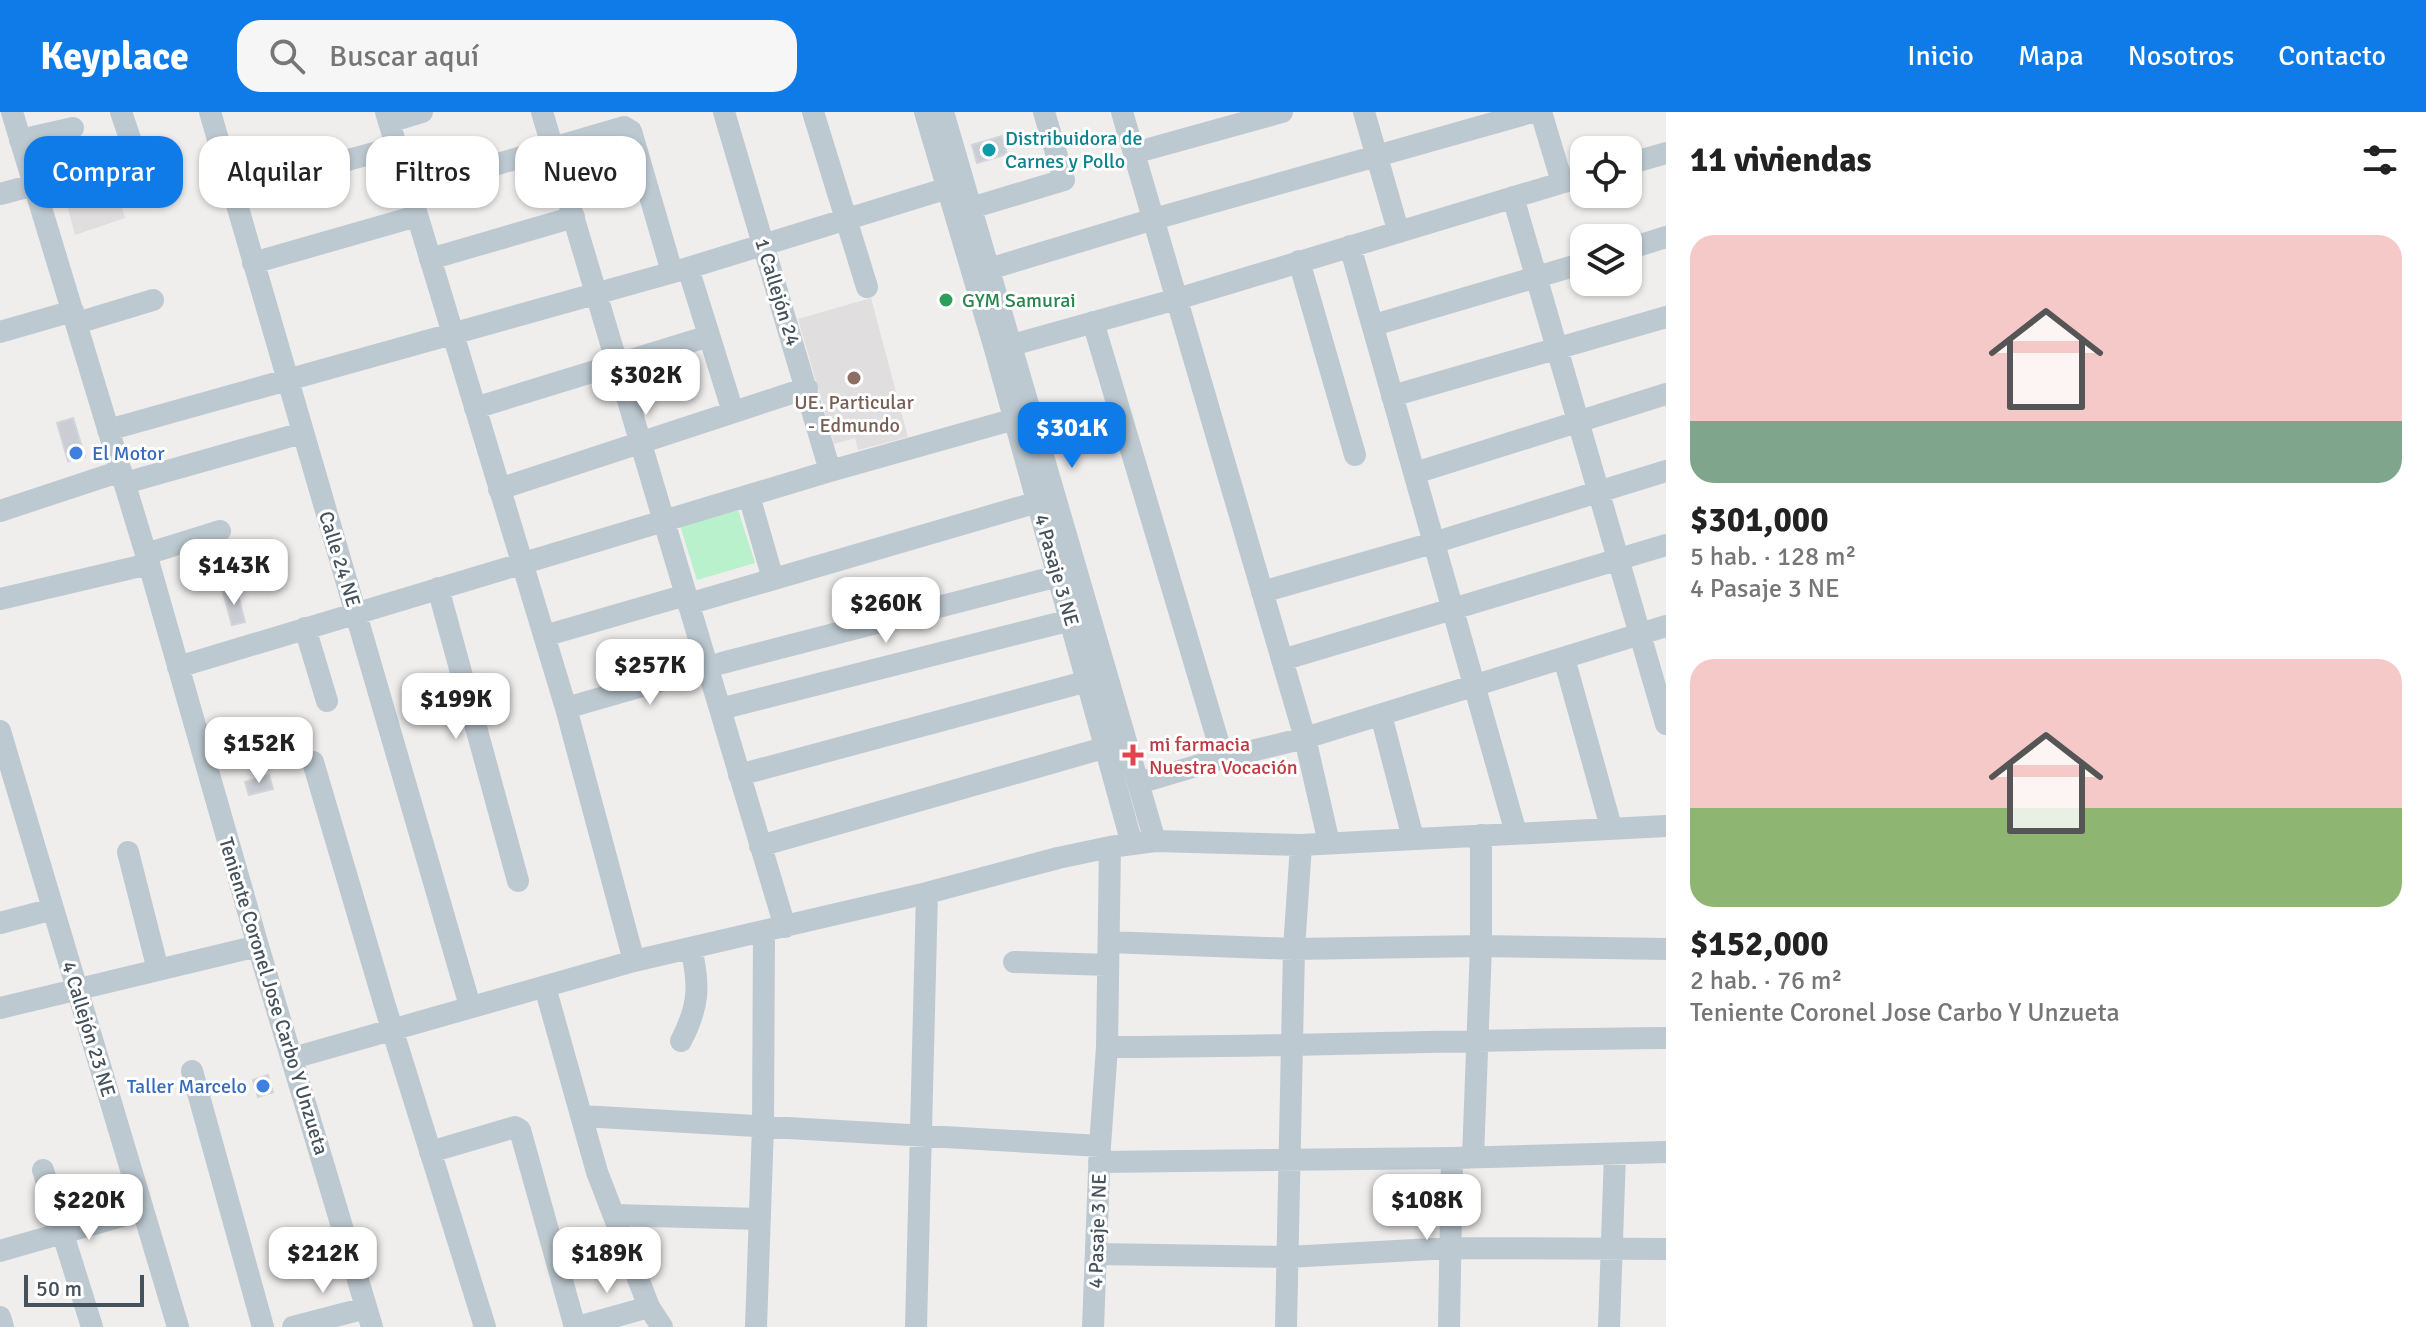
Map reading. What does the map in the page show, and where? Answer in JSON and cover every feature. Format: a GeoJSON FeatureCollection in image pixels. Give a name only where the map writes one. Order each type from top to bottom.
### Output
{"type":"FeatureCollection","features":[{"type":"Feature","properties":{"kind":"street","name":"Teniente Coronel Jose Carbo Y Unzueta"},"geometry":{"type":"LineString","coordinates":[[12,112],[24,153]]}},
{"type":"Feature","properties":{"kind":"street"},"geometry":{"type":"LineString","coordinates":[[121,112],[129,136]]}},
{"type":"Feature","properties":{"kind":"street","name":"Calle 24 NE"},"geometry":{"type":"LineString","coordinates":[[210,112],[470,1006]]}},
{"type":"Feature","properties":{"kind":"street"},"geometry":{"type":"LineString","coordinates":[[387,117],[422,112]]}},
{"type":"Feature","properties":{"kind":"street"},"geometry":{"type":"LineString","coordinates":[[542,112],[550,136]]}},
{"type":"Feature","properties":{"kind":"street","name":"1 Callejón 24"},"geometry":{"type":"LineString","coordinates":[[724,112],[830,471]]}},
{"type":"Feature","properties":{"kind":"street"},"geometry":{"type":"LineString","coordinates":[[813,112],[867,287]]}},
{"type":"Feature","properties":{"kind":"street","name":"4 Pasaje 3 NE"},"geometry":{"type":"LineString","coordinates":[[925,112],[1107,747],[1121,845],[1109,942],[1093,1327]]}},
{"type":"Feature","properties":{"kind":"street","name":"4 Pasaje 3 NE"},"geometry":{"type":"LineString","coordinates":[[943,112],[1155,841]]}},
{"type":"Feature","properties":{"kind":"street"},"geometry":{"type":"LineString","coordinates":[[971,208],[1064,180],[1044,112]]}},
{"type":"Feature","properties":{"kind":"street"},"geometry":{"type":"LineString","coordinates":[[1122,112],[1305,738],[1329,843]]}},
{"type":"Feature","properties":{"kind":"street"},"geometry":{"type":"LineString","coordinates":[[1134,153],[1282,112]]}},
{"type":"Feature","properties":{"kind":"street"},"geometry":{"type":"LineString","coordinates":[[1364,112],[1398,230]]}},
{"type":"Feature","properties":{"kind":"street"},"geometry":{"type":"LineString","coordinates":[[989,269],[1532,112]]}},
{"type":"Feature","properties":{"kind":"street"},"geometry":{"type":"LineString","coordinates":[[1541,112],[1570,173]]}},
{"type":"Feature","properties":{"kind":"street"},"geometry":{"type":"LineString","coordinates":[[590,136],[624,127],[633,136]]}},
{"type":"Feature","properties":{"kind":"street"},"geometry":{"type":"LineString","coordinates":[[20,140],[73,128]]}},
{"type":"Feature","properties":{"kind":"street"},"geometry":{"type":"LineString","coordinates":[[1642,160],[1666,153]]}},
{"type":"Feature","properties":{"kind":"street"},"geometry":{"type":"LineString","coordinates":[[646,174],[680,270],[709,336],[733,412]]}},
{"type":"Feature","properties":{"kind":"street"},"geometry":{"type":"LineString","coordinates":[[1012,345],[1177,299],[1570,180]]}},
{"type":"Feature","properties":{"kind":"street"},"geometry":{"type":"LineString","coordinates":[[0,194],[24,188]]}},
{"type":"Feature","properties":{"kind":"street"},"geometry":{"type":"LineString","coordinates":[[108,430],[680,270],[948,188]]}},
{"type":"Feature","properties":{"kind":"street"},"geometry":{"type":"LineString","coordinates":[[1513,197],[1665,715]]}},
{"type":"Feature","properties":{"kind":"street","name":"Teniente Coronel Jose Carbo Y Unzueta"},"geometry":{"type":"LineString","coordinates":[[41,208],[148,559],[258,946],[369,1318]]}},
{"type":"Feature","properties":{"kind":"street"},"geometry":{"type":"LineString","coordinates":[[415,208],[566,708],[634,961]]}},
{"type":"Feature","properties":{"kind":"street"},"geometry":{"type":"LineString","coordinates":[[571,208],[760,846],[774,929],[756,1327]]}},
{"type":"Feature","properties":{"kind":"street"},"geometry":{"type":"LineString","coordinates":[[253,263],[417,216]]}},
{"type":"Feature","properties":{"kind":"street"},"geometry":{"type":"LineString","coordinates":[[430,259],[574,217]]}},
{"type":"Feature","properties":{"kind":"street"},"geometry":{"type":"LineString","coordinates":[[1642,245],[1666,237]]}},
{"type":"Feature","properties":{"kind":"street"},"geometry":{"type":"LineString","coordinates":[[1350,246],[1516,833]]}},
{"type":"Feature","properties":{"kind":"street"},"geometry":{"type":"LineString","coordinates":[[1299,261],[1355,455]]}},
{"type":"Feature","properties":{"kind":"street"},"geometry":{"type":"LineString","coordinates":[[1374,325],[1570,267]]}},
{"type":"Feature","properties":{"kind":"street"},"geometry":{"type":"LineString","coordinates":[[0,332],[153,300]]}},
{"type":"Feature","properties":{"kind":"street"},"geometry":{"type":"LineString","coordinates":[[1392,396],[1666,317]]}},
{"type":"Feature","properties":{"kind":"street"},"geometry":{"type":"LineString","coordinates":[[1093,322],[1223,758]]}},
{"type":"Feature","properties":{"kind":"street"},"geometry":{"type":"LineString","coordinates":[[475,408],[709,336]]}},
{"type":"Feature","properties":{"kind":"street"},"geometry":{"type":"LineString","coordinates":[[499,489],[807,388]]}},
{"type":"Feature","properties":{"kind":"street"},"geometry":{"type":"LineString","coordinates":[[1415,473],[1666,394]]}},
{"type":"Feature","properties":{"kind":"street"},"geometry":{"type":"LineString","coordinates":[[178,667],[830,471],[1015,419]]}},
{"type":"Feature","properties":{"kind":"street"},"geometry":{"type":"LineString","coordinates":[[0,511],[302,433]]}},
{"type":"Feature","properties":{"kind":"street"},"geometry":{"type":"LineString","coordinates":[[1262,592],[1666,471]]}},
{"type":"Feature","properties":{"kind":"street"},"geometry":{"type":"LineString","coordinates":[[749,496],[773,579]]}},
{"type":"Feature","properties":{"kind":"street"},"geometry":{"type":"LineString","coordinates":[[544,636],[773,579],[1038,502]]}},
{"type":"Feature","properties":{"kind":"street"},"geometry":{"type":"LineString","coordinates":[[0,599],[148,559],[220,531]]}},
{"type":"Feature","properties":{"kind":"street"},"geometry":{"type":"LineString","coordinates":[[1282,660],[1666,545]]}},
{"type":"Feature","properties":{"kind":"street"},"geometry":{"type":"LineString","coordinates":[[566,708],[707,667],[1058,576]]}},
{"type":"Feature","properties":{"kind":"street"},"geometry":{"type":"LineString","coordinates":[[438,588],[518,881]]}},
{"type":"Feature","properties":{"kind":"street"},"geometry":{"type":"LineString","coordinates":[[720,709],[1071,620]]}},
{"type":"Feature","properties":{"kind":"street"},"geometry":{"type":"LineString","coordinates":[[1139,783],[1305,738],[1666,626]]}},
{"type":"Feature","properties":{"kind":"street"},"geometry":{"type":"LineString","coordinates":[[305,628],[327,701]]}},
{"type":"Feature","properties":{"kind":"street"},"geometry":{"type":"LineString","coordinates":[[1564,658],[1611,827]]}},
{"type":"Feature","properties":{"kind":"street"},"geometry":{"type":"LineString","coordinates":[[739,775],[1088,681]]}},
{"type":"Feature","properties":{"kind":"street"},"geometry":{"type":"LineString","coordinates":[[1381,715],[1413,838]]}},
{"type":"Feature","properties":{"kind":"street","name":"4 Callejón 23 NE"},"geometry":{"type":"LineString","coordinates":[[0,731],[178,1327]]}},
{"type":"Feature","properties":{"kind":"street"},"geometry":{"type":"LineString","coordinates":[[760,846],[1107,747]]}},
{"type":"Feature","properties":{"kind":"street"},"geometry":{"type":"LineString","coordinates":[[313,762],[392,1030],[485,1327]]}},
{"type":"Feature","properties":{"kind":"street"},"geometry":{"type":"LineString","coordinates":[[293,1058],[634,961],[1121,845],[1155,841],[1301,845],[1666,826]]}},
{"type":"Feature","properties":{"kind":"street"},"geometry":{"type":"LineString","coordinates":[[1449,1327],[1450,1248],[1476,1039],[1481,946],[1481,835]]}},
{"type":"Feature","properties":{"kind":"street"},"geometry":{"type":"LineString","coordinates":[[1286,1327],[1287,1160],[1301,845]]}},
{"type":"Feature","properties":{"kind":"street"},"geometry":{"type":"LineString","coordinates":[[128,852],[158,970]]}},
{"type":"Feature","properties":{"kind":"street"},"geometry":{"type":"LineString","coordinates":[[916,1327],[927,893]]}},
{"type":"Feature","properties":{"kind":"street"},"geometry":{"type":"LineString","coordinates":[[0,923],[53,909]]}},
{"type":"Feature","properties":{"kind":"street"},"geometry":{"type":"LineString","coordinates":[[1109,942],[1294,949],[1481,946],[1666,949]]}},
{"type":"Feature","properties":{"kind":"street"},"geometry":{"type":"LineString","coordinates":[[0,1008],[258,946]]}},
{"type":"Feature","properties":{"kind":"street"},"geometry":{"type":"LineString","coordinates":[[681,1041],[693,1018],[698,996],[691,948]]}},
{"type":"Feature","properties":{"kind":"street"},"geometry":{"type":"LineString","coordinates":[[1014,962],[1108,965]]}},
{"type":"Feature","properties":{"kind":"street"},"geometry":{"type":"LineString","coordinates":[[545,987],[597,1172],[649,1307],[662,1327]]}},
{"type":"Feature","properties":{"kind":"street"},"geometry":{"type":"LineString","coordinates":[[1107,1047],[1294,1047],[1476,1039],[1666,1038]]}},
{"type":"Feature","properties":{"kind":"street"},"geometry":{"type":"LineString","coordinates":[[192,1071],[263,1327]]}},
{"type":"Feature","properties":{"kind":"street"},"geometry":{"type":"LineString","coordinates":[[582,1116],[921,1135],[1099,1154],[1287,1160],[1666,1152]]}},
{"type":"Feature","properties":{"kind":"street"},"geometry":{"type":"LineString","coordinates":[[430,1152],[515,1127],[520,1130],[576,1327],[649,1307]]}},
{"type":"Feature","properties":{"kind":"street"},"geometry":{"type":"LineString","coordinates":[[1609,1327],[1615,1154]]}},
{"type":"Feature","properties":{"kind":"street"},"geometry":{"type":"LineString","coordinates":[[43,1170],[92,1327]]}},
{"type":"Feature","properties":{"kind":"street"},"geometry":{"type":"LineString","coordinates":[[0,1251],[143,1210]]}},
{"type":"Feature","properties":{"kind":"street"},"geometry":{"type":"LineString","coordinates":[[614,1215],[760,1219]]}},
{"type":"Feature","properties":{"kind":"street"},"geometry":{"type":"LineString","coordinates":[[1096,1254],[1288,1257],[1450,1248],[1666,1249]]}},
{"type":"Feature","properties":{"kind":"street"},"geometry":{"type":"LineString","coordinates":[[0,1317],[3,1327]]}},
{"type":"Feature","properties":{"kind":"street"},"geometry":{"type":"LineString","coordinates":[[293,1327],[369,1318]]}},
{"type":"Feature","properties":{"kind":"shaded area"},"geometry":{"type":"Polygon","coordinates":[[[68,208],[122,208],[125,218],[75,235],[68,208]]]}},
{"type":"Feature","properties":{"kind":"shaded area","name":"UE. Particular - Edmundo"},"geometry":{"type":"Polygon","coordinates":[[[871,298],[908,437],[858,450],[855,438],[834,444],[798,319],[871,298]]]}},
{"type":"Feature","properties":{"kind":"green space"},"geometry":{"type":"Polygon","coordinates":[[[738,510],[755,563],[697,580],[680,525],[738,510]]]}},
{"type":"Feature","properties":{"kind":"building","name":"Distribuidora de Carnes y Pollo"},"geometry":{"type":"Polygon","coordinates":[[[1002,136],[1007,154],[977,163],[972,145],[1002,136]]]}},
{"type":"Feature","properties":{"kind":"building"},"geometry":{"type":"Polygon","coordinates":[[[73,418],[85,457],[68,461],[57,423],[73,418]]]}},
{"type":"Feature","properties":{"kind":"building"},"geometry":{"type":"Polygon","coordinates":[[[236,588],[245,622],[232,625],[223,592],[236,588]]]}},
{"type":"Feature","properties":{"kind":"building"},"geometry":{"type":"Polygon","coordinates":[[[269,775],[273,789],[249,795],[245,782],[269,775]]]}},
{"type":"Feature","properties":{"kind":"building","name":"Taller Marcelo"},"geometry":{"type":"Polygon","coordinates":[[[268,1075],[273,1092],[258,1097],[253,1080],[268,1075]]]}},
{"type":"Feature","properties":{"kind":"place","name":"Distribuidora de Carnes y Pollo"},"geometry":{"type":"Point","coordinates":[989,150]}},
{"type":"Feature","properties":{"kind":"place","name":"GYM Samurai"},"geometry":{"type":"Point","coordinates":[946,300]}},
{"type":"Feature","properties":{"kind":"place","name":"UE. Particular - Edmundo"},"geometry":{"type":"Point","coordinates":[854,378]}},
{"type":"Feature","properties":{"kind":"place","name":"El Motor"},"geometry":{"type":"Point","coordinates":[76,453]}},
{"type":"Feature","properties":{"kind":"place","name":"mi farmacia Nuestra Vocación"},"geometry":{"type":"Point","coordinates":[1133,755]}},
{"type":"Feature","properties":{"kind":"place","name":"Taller Marcelo"},"geometry":{"type":"Point","coordinates":[263,1086]}}]}
